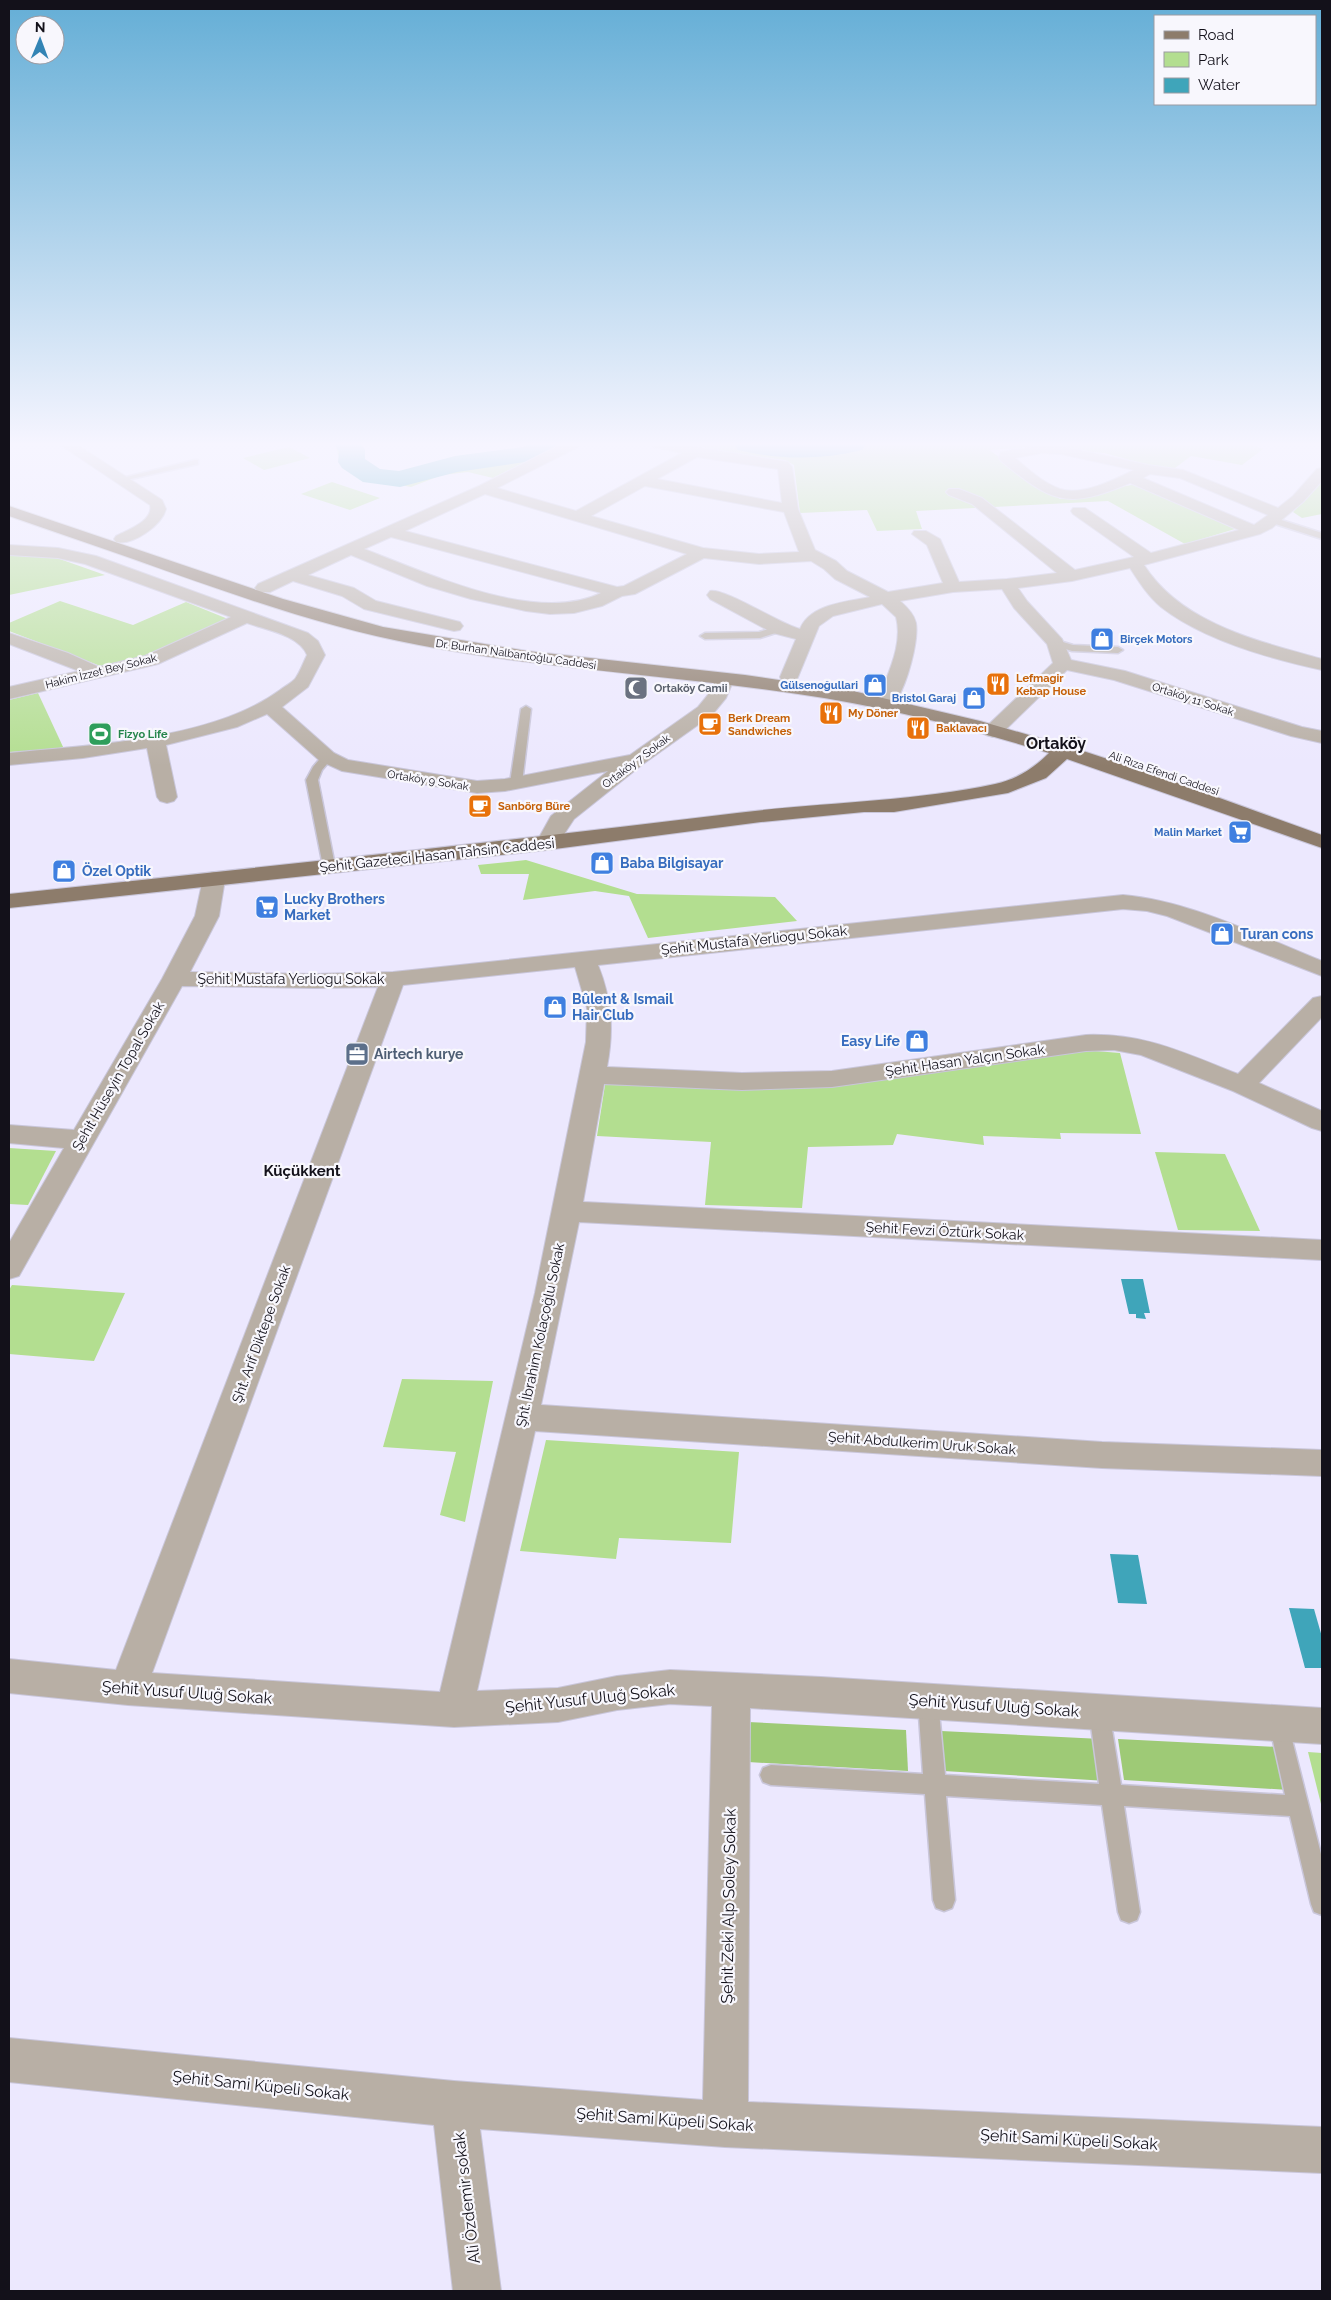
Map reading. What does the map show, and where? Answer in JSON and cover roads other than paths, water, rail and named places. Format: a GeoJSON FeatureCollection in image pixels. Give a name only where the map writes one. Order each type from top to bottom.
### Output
{"type":"FeatureCollection","features":[{"type":"Feature","properties":{"kind":"main road","name":"Dr. Burhan Nalbantoğlu Caddesi"},"geometry":{"type":"LineString","coordinates":[[127,551],[254,597],[331,619],[418,640],[564,663],[725,679],[850,696],[1042,738]]}},
{"type":"Feature","properties":{"kind":"main road","name":"Dr. Burhan Nalbantoğlu Caddesi"},"geometry":{"type":"LineString","coordinates":[[158,551],[264,588],[344,612],[428,632],[565,654],[789,677],[890,695],[998,727]]}},
{"type":"Feature","properties":{"kind":"main road","name":"Ali Rıza Efendi Caddesi"},"geometry":{"type":"LineString","coordinates":[[1042,738],[1322,829]]}},
{"type":"Feature","properties":{"kind":"main road","name":"Şehit Gazeteci Hasan Tahsin Caddesi"},"geometry":{"type":"LineString","coordinates":[[864,806],[886,799],[984,779],[1004,772],[1031,753],[1042,738]]}},
{"type":"Feature","properties":{"kind":"main road","name":"Ali Rıza Efendi Caddesi"},"geometry":{"type":"LineString","coordinates":[[1067,746],[1134,773],[1322,842]]}},
{"type":"Feature","properties":{"kind":"main road","name":"Şehit Gazeteci Hasan Tahsin Caddesi"},"geometry":{"type":"LineString","coordinates":[[9,901],[547,843],[864,806],[894,806],[1001,790],[1039,774],[1067,746]]}},
{"type":"Feature","properties":{"kind":"main road"},"geometry":{"type":"LineString","coordinates":[[1039,774],[1094,768],[1134,773]]}},
{"type":"Feature","properties":{"kind":"street"},"geometry":{"type":"LineString","coordinates":[[9,759],[155,741],[225,724],[271,707],[292,694],[302,683],[315,662],[315,650],[302,637],[90,560],[58,553],[31,551]]}},
{"type":"Feature","properties":{"kind":"street"},"geometry":{"type":"LineString","coordinates":[[264,588],[349,551]]}},
{"type":"Feature","properties":{"kind":"street"},"geometry":{"type":"LineString","coordinates":[[356,551],[433,582],[528,607],[551,608],[603,601],[617,592],[629,590],[702,553]]}},
{"type":"Feature","properties":{"kind":"street"},"geometry":{"type":"LineString","coordinates":[[464,551],[617,592]]}},
{"type":"Feature","properties":{"kind":"street"},"geometry":{"type":"LineString","coordinates":[[696,551],[759,559],[812,556]]}},
{"type":"Feature","properties":{"kind":"street"},"geometry":{"type":"LineString","coordinates":[[807,551],[812,556],[828,563],[840,574],[885,598],[898,607],[905,617],[907,630],[903,656],[890,695]]}},
{"type":"Feature","properties":{"kind":"street"},"geometry":{"type":"LineString","coordinates":[[938,551],[953,587]]}},
{"type":"Feature","properties":{"kind":"street"},"geometry":{"type":"LineString","coordinates":[[1041,551],[1072,576]]}},
{"type":"Feature","properties":{"kind":"street"},"geometry":{"type":"LineString","coordinates":[[1130,551],[1142,561],[1145,582],[1163,599],[1213,629],[1263,648],[1322,665]]}},
{"type":"Feature","properties":{"kind":"street"},"geometry":{"type":"LineString","coordinates":[[789,677],[811,623],[820,615],[834,609],[885,598],[953,587],[1007,584],[1072,576],[1178,551]]}},
{"type":"Feature","properties":{"kind":"street"},"geometry":{"type":"LineString","coordinates":[[294,576],[348,592],[370,606],[454,626]]}},
{"type":"Feature","properties":{"kind":"street"},"geometry":{"type":"LineString","coordinates":[[998,727],[1063,664],[1056,643],[1020,604],[1007,584]]}},
{"type":"Feature","properties":{"kind":"street"},"geometry":{"type":"LineString","coordinates":[[716,596],[779,629],[806,636]]}},
{"type":"Feature","properties":{"kind":"street","name":"Hakim İzzet Bey Sokak"},"geometry":{"type":"LineString","coordinates":[[9,693],[151,660],[246,617]]}},
{"type":"Feature","properties":{"kind":"street"},"geometry":{"type":"LineString","coordinates":[[9,638],[98,672]]}},
{"type":"Feature","properties":{"kind":"street","name":"Ortaköy 11 Sokak"},"geometry":{"type":"LineString","coordinates":[[1063,664],[1118,675],[1298,732],[1322,737]]}},
{"type":"Feature","properties":{"kind":"street","name":"Ortaköy 7 Sokak"},"geometry":{"type":"LineString","coordinates":[[547,843],[559,821],[566,814],[636,760],[705,711],[716,698],[725,679]]}},
{"type":"Feature","properties":{"kind":"street","name":"Ortaköy 9 Sokak"},"geometry":{"type":"LineString","coordinates":[[271,707],[327,757],[351,768],[461,785],[477,787],[516,783],[636,760]]}},
{"type":"Feature","properties":{"kind":"street"},"geometry":{"type":"LineString","coordinates":[[155,741],[167,798]]}},
{"type":"Feature","properties":{"kind":"street","name":"Şehit Hüseyin Topal Sokak"},"geometry":{"type":"LineString","coordinates":[[9,1268],[174,979],[207,916],[214,879]]}},
{"type":"Feature","properties":{"kind":"street","name":"Şehit Mustafa Yerliogu Sokak"},"geometry":{"type":"LineString","coordinates":[[174,979],[314,981],[393,979],[1096,904],[1134,902],[1175,911],[1322,969]]}},
{"type":"Feature","properties":{"kind":"street","name":"Şht. İbrahim Kolaçoğlu Sokak"},"geometry":{"type":"LineString","coordinates":[[454,1710],[522,1417],[567,1211],[593,1075],[601,1018],[598,997],[584,958]]}},
{"type":"Feature","properties":{"kind":"street","name":"Şht. Arif Diktepe Sokak"},"geometry":{"type":"LineString","coordinates":[[128,1688],[393,979]]}},
{"type":"Feature","properties":{"kind":"street"},"geometry":{"type":"LineString","coordinates":[[1242,1085],[1322,1003]]}},
{"type":"Feature","properties":{"kind":"street","name":"Şehit Hasan Yalçın Sokak"},"geometry":{"type":"LineString","coordinates":[[593,1075],[723,1082],[832,1079],[1086,1043],[1114,1042],[1147,1048],[1242,1085],[1322,1122]]}},
{"type":"Feature","properties":{"kind":"street"},"geometry":{"type":"LineString","coordinates":[[9,1134],[82,1140]]}},
{"type":"Feature","properties":{"kind":"street","name":"Şehit Fevzi Öztürk Sokak"},"geometry":{"type":"LineString","coordinates":[[567,1211],[1322,1250]]}},
{"type":"Feature","properties":{"kind":"street","name":"Şehit Abdulkerim Uruk Sokak"},"geometry":{"type":"LineString","coordinates":[[522,1417],[1102,1455],[1322,1463]]}},
{"type":"Feature","properties":{"kind":"street","name":"Şehit Yusuf Uluğ Sokak"},"geometry":{"type":"LineString","coordinates":[[9,1676],[128,1688],[454,1710],[558,1704],[617,1693],[670,1687],[731,1689],[1322,1726]]}},
{"type":"Feature","properties":{"kind":"street","name":"Şehit Zeki Alp Soley Sokak"},"geometry":{"type":"LineString","coordinates":[[725,2124],[731,1689]]}},
{"type":"Feature","properties":{"kind":"street","name":"Şehit Sami Küpeli Sokak"},"geometry":{"type":"LineString","coordinates":[[9,2060],[454,2104],[725,2124],[1322,2150]]}},
{"type":"Feature","properties":{"kind":"street","name":"Ali Özdemir sokak"},"geometry":{"type":"LineString","coordinates":[[454,2104],[477,2291]]}},
{"type":"Feature","properties":{"kind":"lane"},"geometry":{"type":"LineString","coordinates":[[705,636],[760,635],[779,629]]}},
{"type":"Feature","properties":{"kind":"lane"},"geometry":{"type":"LineString","coordinates":[[1056,643],[1072,648],[1118,650]]}},
{"type":"Feature","properties":{"kind":"lane"},"geometry":{"type":"LineString","coordinates":[[516,783],[526,710]]}},
{"type":"Feature","properties":{"kind":"lane"},"geometry":{"type":"LineString","coordinates":[[327,757],[317,769],[312,780],[329,866]]}},
{"type":"Feature","properties":{"kind":"lane"},"geometry":{"type":"LineString","coordinates":[[928,1701],[944,1900]]}},
{"type":"Feature","properties":{"kind":"lane"},"geometry":{"type":"LineString","coordinates":[[1099,1712],[1129,1912]]}},
{"type":"Feature","properties":{"kind":"lane"},"geometry":{"type":"LineString","coordinates":[[1279,1723],[1322,1904]]}},
{"type":"Feature","properties":{"kind":"lane"},"geometry":{"type":"LineString","coordinates":[[771,1775],[1298,1806]]}},
{"type":"Feature","properties":{"kind":"water"},"geometry":{"type":"Polygon","coordinates":[[[1121,1279],[1143,1279],[1150,1313],[1144,1313],[1146,1319],[1136,1318],[1136,1314],[1129,1314],[1121,1279]]]}},
{"type":"Feature","properties":{"kind":"water"},"geometry":{"type":"Polygon","coordinates":[[[1110,1554],[1138,1555],[1147,1604],[1118,1603],[1110,1554]]]}},
{"type":"Feature","properties":{"kind":"water"},"geometry":{"type":"Polygon","coordinates":[[[1289,1608],[1314,1609],[1322,1637],[1322,1668],[1305,1668],[1289,1608]]]}},
{"type":"Feature","properties":{"kind":"place","name":"Birçek Motors"},"geometry":{"type":"Point","coordinates":[1102,639]}},
{"type":"Feature","properties":{"kind":"place","name":"Lefmagir Kebap House"},"geometry":{"type":"Point","coordinates":[998,684]}},
{"type":"Feature","properties":{"kind":"place","name":"Gülsenoğullari"},"geometry":{"type":"Point","coordinates":[875,685]}},
{"type":"Feature","properties":{"kind":"place","name":"Ortaköy Camii"},"geometry":{"type":"Point","coordinates":[636,688]}},
{"type":"Feature","properties":{"kind":"place","name":"Bristol Garaj"},"geometry":{"type":"Point","coordinates":[974,698]}},
{"type":"Feature","properties":{"kind":"place","name":"My Döner"},"geometry":{"type":"Point","coordinates":[831,713]}},
{"type":"Feature","properties":{"kind":"place","name":"Berk Dream Sandwiches"},"geometry":{"type":"Point","coordinates":[710,724]}},
{"type":"Feature","properties":{"kind":"place","name":"Baklavacı"},"geometry":{"type":"Point","coordinates":[918,728]}},
{"type":"Feature","properties":{"kind":"place","name":"Fizyo Life"},"geometry":{"type":"Point","coordinates":[100,734]}},
{"type":"Feature","properties":{"kind":"place","name":"Sanbörg Büre"},"geometry":{"type":"Point","coordinates":[480,806]}},
{"type":"Feature","properties":{"kind":"place","name":"Malin Market"},"geometry":{"type":"Point","coordinates":[1240,832]}},
{"type":"Feature","properties":{"kind":"place","name":"Baba Bilgisayar"},"geometry":{"type":"Point","coordinates":[602,863]}},
{"type":"Feature","properties":{"kind":"place","name":"Özel Optik"},"geometry":{"type":"Point","coordinates":[64,871]}},
{"type":"Feature","properties":{"kind":"place","name":"Lucky Brothers Market"},"geometry":{"type":"Point","coordinates":[267,907]}},
{"type":"Feature","properties":{"kind":"place","name":"Turan cons"},"geometry":{"type":"Point","coordinates":[1222,934]}},
{"type":"Feature","properties":{"kind":"place","name":"Bûlent & Ismail Hair Club"},"geometry":{"type":"Point","coordinates":[555,1007]}},
{"type":"Feature","properties":{"kind":"place","name":"Easy Life"},"geometry":{"type":"Point","coordinates":[917,1041]}},
{"type":"Feature","properties":{"kind":"place","name":"Airtech kurye"},"geometry":{"type":"Point","coordinates":[357,1054]}},
{"type":"Feature","properties":{"kind":"district","name":"Ortaköy"},"geometry":{"type":"Point","coordinates":[1056,743]}},
{"type":"Feature","properties":{"kind":"district","name":"Küçükkent"},"geometry":{"type":"Point","coordinates":[302,1171]}}]}
